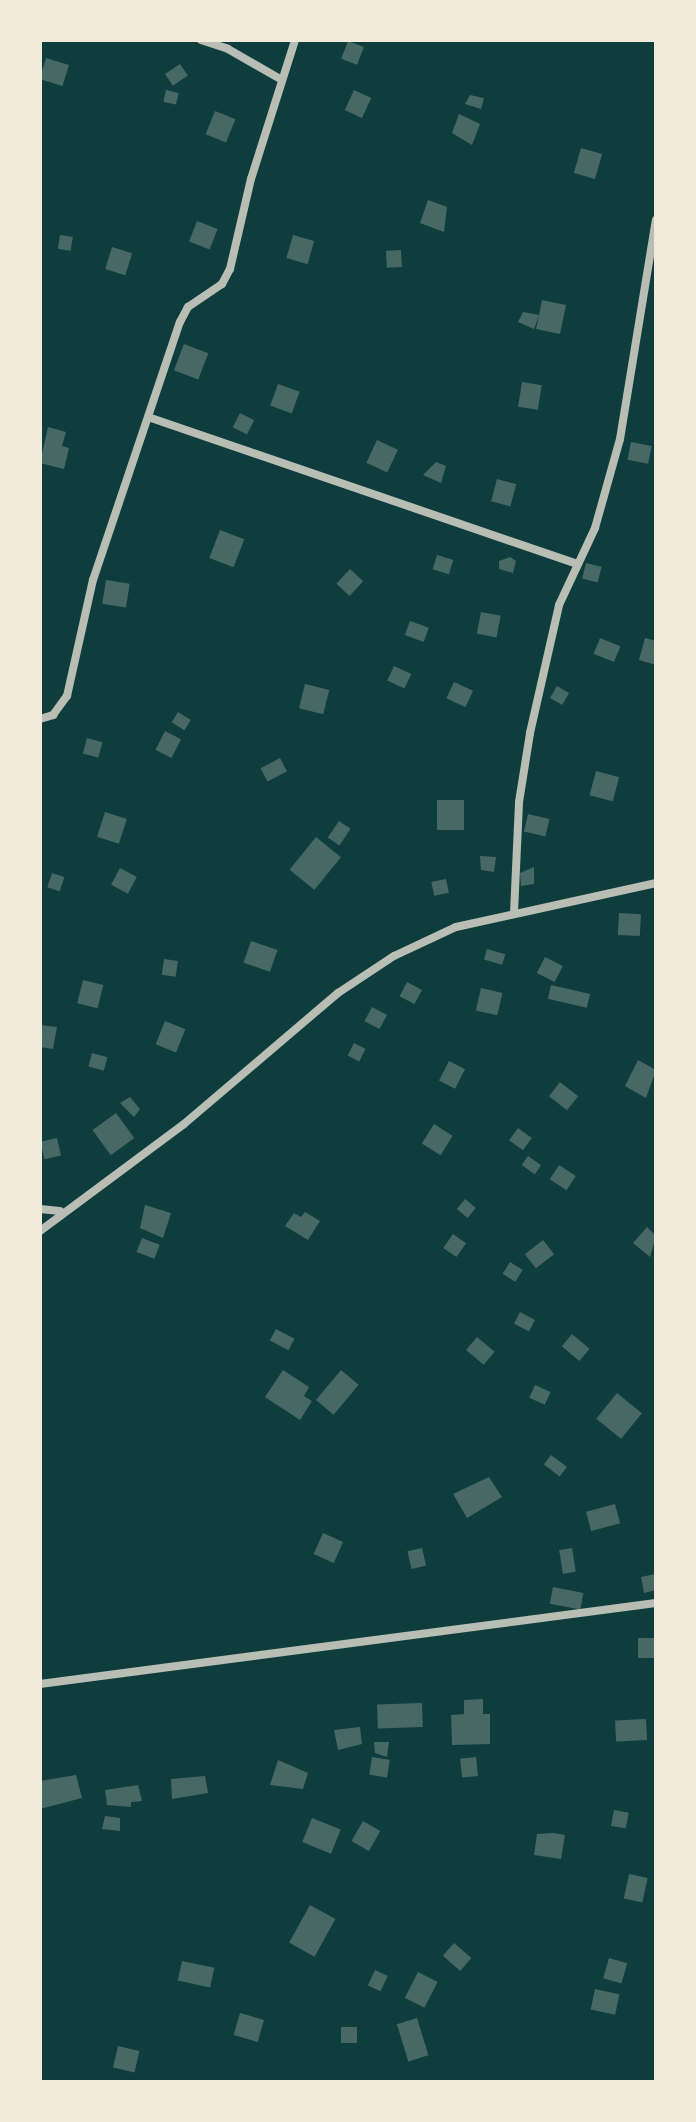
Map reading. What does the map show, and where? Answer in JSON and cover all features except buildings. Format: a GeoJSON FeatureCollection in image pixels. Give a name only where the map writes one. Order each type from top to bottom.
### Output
{"type":"FeatureCollection","features":[{"type":"Feature","properties":{"kind":"street"},"geometry":{"type":"LineString","coordinates":[[201,40],[228,49],[282,80]]}},
{"type":"Feature","properties":{"kind":"street"},"geometry":{"type":"LineString","coordinates":[[40,719],[53,715],[67,696],[93,580],[188,307],[222,284],[230,269],[295,40]]}},
{"type":"Feature","properties":{"kind":"street"},"geometry":{"type":"LineString","coordinates":[[514,913],[519,802],[530,733],[559,605],[575,563],[595,528],[620,439],[656,220]]}},
{"type":"Feature","properties":{"kind":"street"},"geometry":{"type":"LineString","coordinates":[[151,418],[575,563]]}},
{"type":"Feature","properties":{"kind":"street"},"geometry":{"type":"LineString","coordinates":[[40,1231],[60,1211],[184,1124],[338,993],[394,956],[456,927],[656,883]]}},
{"type":"Feature","properties":{"kind":"street"},"geometry":{"type":"LineString","coordinates":[[40,1209],[60,1211]]}},
{"type":"Feature","properties":{"kind":"street"},"geometry":{"type":"LineString","coordinates":[[40,1684],[656,1603]]}}]}
